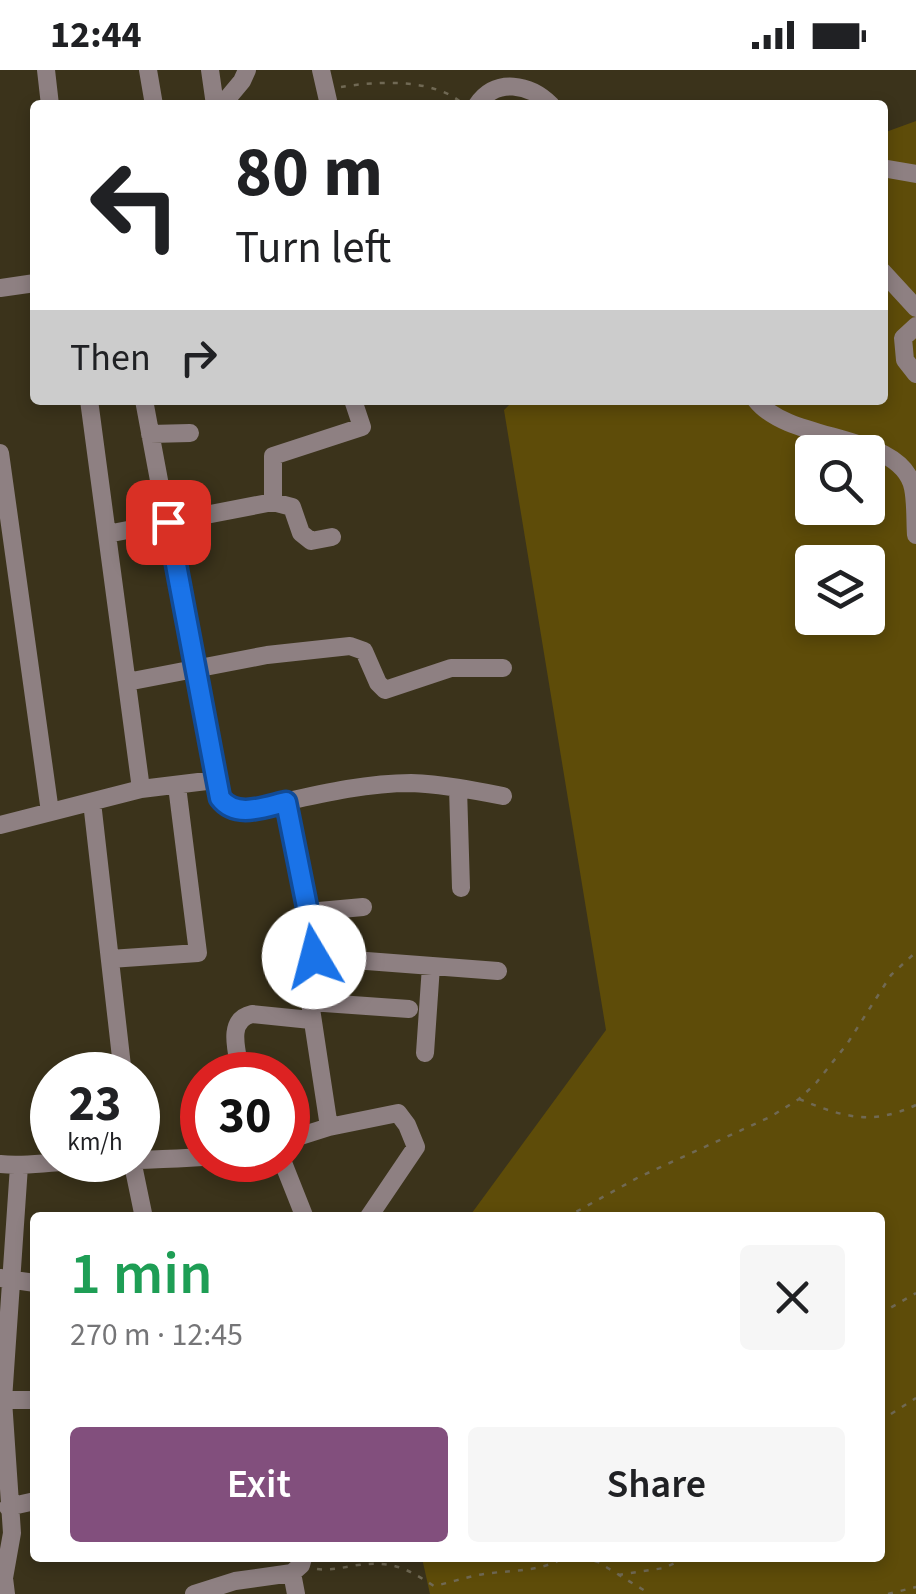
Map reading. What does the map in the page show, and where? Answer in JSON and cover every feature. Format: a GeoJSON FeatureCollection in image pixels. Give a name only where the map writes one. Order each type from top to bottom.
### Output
{"type":"FeatureCollection","features":[{"type":"Feature","properties":{"kind":"street"},"geometry":{"type":"LineString","coordinates":[[46,70],[49,100]]}},
{"type":"Feature","properties":{"kind":"street"},"geometry":{"type":"LineString","coordinates":[[148,70],[153,100]]}},
{"type":"Feature","properties":{"kind":"street"},"geometry":{"type":"LineString","coordinates":[[210,70],[218,100]]}},
{"type":"Feature","properties":{"kind":"street"},"geometry":{"type":"LineString","coordinates":[[224,100],[247,70]]}},
{"type":"Feature","properties":{"kind":"street"},"geometry":{"type":"LineString","coordinates":[[321,70],[328,98]]}},
{"type":"Feature","properties":{"kind":"street"},"geometry":{"type":"LineString","coordinates":[[480,100],[505,87],[521,86],[546,100]]}},
{"type":"Feature","properties":{"kind":"street"},"geometry":{"type":"LineString","coordinates":[[888,169],[916,174]]}},
{"type":"Feature","properties":{"kind":"street"},"geometry":{"type":"LineString","coordinates":[[888,278],[916,308]]}},
{"type":"Feature","properties":{"kind":"street"},"geometry":{"type":"LineString","coordinates":[[0,288],[30,284]]}},
{"type":"Feature","properties":{"kind":"street"},"geometry":{"type":"LineString","coordinates":[[916,326],[904,338],[905,360],[916,374]]}},
{"type":"Feature","properties":{"kind":"street"},"geometry":{"type":"LineString","coordinates":[[89,405],[141,789]]}},
{"type":"Feature","properties":{"kind":"street"},"geometry":{"type":"LineString","coordinates":[[145,405],[215,780],[226,807],[243,811],[362,787],[411,783],[503,796]]}},
{"type":"Feature","properties":{"kind":"street"},"geometry":{"type":"LineString","coordinates":[[273,502],[273,456],[362,428],[355,405]]}},
{"type":"Feature","properties":{"kind":"street"},"geometry":{"type":"LineString","coordinates":[[764,405],[793,425],[894,460],[914,488],[916,535]]}},
{"type":"Feature","properties":{"kind":"street"},"geometry":{"type":"LineString","coordinates":[[150,434],[190,433]]}},
{"type":"Feature","properties":{"kind":"street"},"geometry":{"type":"LineString","coordinates":[[0,453],[7,562],[50,812]]}},
{"type":"Feature","properties":{"kind":"street"},"geometry":{"type":"LineString","coordinates":[[106,534],[273,502],[292,507],[301,534],[311,541],[332,538]]}},
{"type":"Feature","properties":{"kind":"street"},"geometry":{"type":"LineString","coordinates":[[126,682],[267,655],[350,646],[364,651],[384,690],[451,668],[503,668]]}},
{"type":"Feature","properties":{"kind":"street"},"geometry":{"type":"LineString","coordinates":[[0,825],[141,789],[215,780]]}},
{"type":"Feature","properties":{"kind":"street"},"geometry":{"type":"LineString","coordinates":[[110,959],[198,953],[177,786]]}},
{"type":"Feature","properties":{"kind":"street"},"geometry":{"type":"LineString","coordinates":[[458,788],[461,888]]}},
{"type":"Feature","properties":{"kind":"street"},"geometry":{"type":"LineString","coordinates":[[92,802],[120,1052]]}},
{"type":"Feature","properties":{"kind":"street"},"geometry":{"type":"LineString","coordinates":[[286,802],[314,957],[310,1011],[329,1128]]}},
{"type":"Feature","properties":{"kind":"street"},"geometry":{"type":"LineString","coordinates":[[308,912],[362,906]]}},
{"type":"Feature","properties":{"kind":"street"},"geometry":{"type":"LineString","coordinates":[[314,957],[498,971]]}},
{"type":"Feature","properties":{"kind":"street"},"geometry":{"type":"LineString","coordinates":[[425,1052],[431,966]]}},
{"type":"Feature","properties":{"kind":"street"},"geometry":{"type":"LineString","coordinates":[[238,1052],[235,1028],[244,1016],[409,1009]]}},
{"type":"Feature","properties":{"kind":"street"},"geometry":{"type":"LineString","coordinates":[[310,1134],[398,1113],[416,1147],[372,1212]]}},
{"type":"Feature","properties":{"kind":"street"},"geometry":{"type":"LineString","coordinates":[[0,1164],[30,1165]]}},
{"type":"Feature","properties":{"kind":"street"},"geometry":{"type":"LineString","coordinates":[[6,1594],[6,1278],[20,1166]]}},
{"type":"Feature","properties":{"kind":"street"},"geometry":{"type":"LineString","coordinates":[[136,1182],[143,1212]]}},
{"type":"Feature","properties":{"kind":"street"},"geometry":{"type":"LineString","coordinates":[[291,1182],[304,1212]]}},
{"type":"Feature","properties":{"kind":"street"},"geometry":{"type":"LineString","coordinates":[[3,1400],[30,1400]]}},
{"type":"Feature","properties":{"kind":"street"},"geometry":{"type":"LineString","coordinates":[[8,1506],[30,1502]]}},
{"type":"Feature","properties":{"kind":"street"},"geometry":{"type":"LineString","coordinates":[[203,1592],[299,1565],[296,1594]]}},
{"type":"Feature","properties":{"kind":"path"},"geometry":{"type":"LineString","coordinates":[[328,98],[370,83],[399,83],[458,100]]}},
{"type":"Feature","properties":{"kind":"path"},"geometry":{"type":"LineString","coordinates":[[576,1212],[799,1099],[848,1044],[891,974],[916,952]]}},
{"type":"Feature","properties":{"kind":"path"},"geometry":{"type":"LineString","coordinates":[[799,1099],[833,1113],[873,1119],[916,1105]]}},
{"type":"Feature","properties":{"kind":"path"},"geometry":{"type":"LineString","coordinates":[[885,1311],[916,1293]]}},
{"type":"Feature","properties":{"kind":"path"},"geometry":{"type":"LineString","coordinates":[[885,1418],[916,1398]]}},
{"type":"Feature","properties":{"kind":"path"},"geometry":{"type":"LineString","coordinates":[[299,1565],[324,1570],[396,1564],[434,1586],[556,1562]]}},
{"type":"Feature","properties":{"kind":"path"},"geometry":{"type":"LineString","coordinates":[[598,1562],[650,1594]]}},
{"type":"Feature","properties":{"kind":"path"},"geometry":{"type":"LineString","coordinates":[[617,1575],[664,1568],[677,1562]]}},
{"type":"Feature","properties":{"kind":"path"},"geometry":{"type":"LineString","coordinates":[[888,1594],[916,1587]]}},
{"type":"Feature","properties":{"kind":"shaded area"},"geometry":{"type":"Polygon","coordinates":[[[916,121],[916,1594],[430,1594],[423,1562],[885,1562],[885,1212],[473,1212],[606,1030],[504,410],[509,405],[888,405],[888,131],[916,121]]]}},
{"type":"Feature","properties":{"kind":"route"},"geometry":{"type":"LineString","coordinates":[[168,522],[220,798],[226,807],[243,811],[286,802],[314,957]]}}]}
